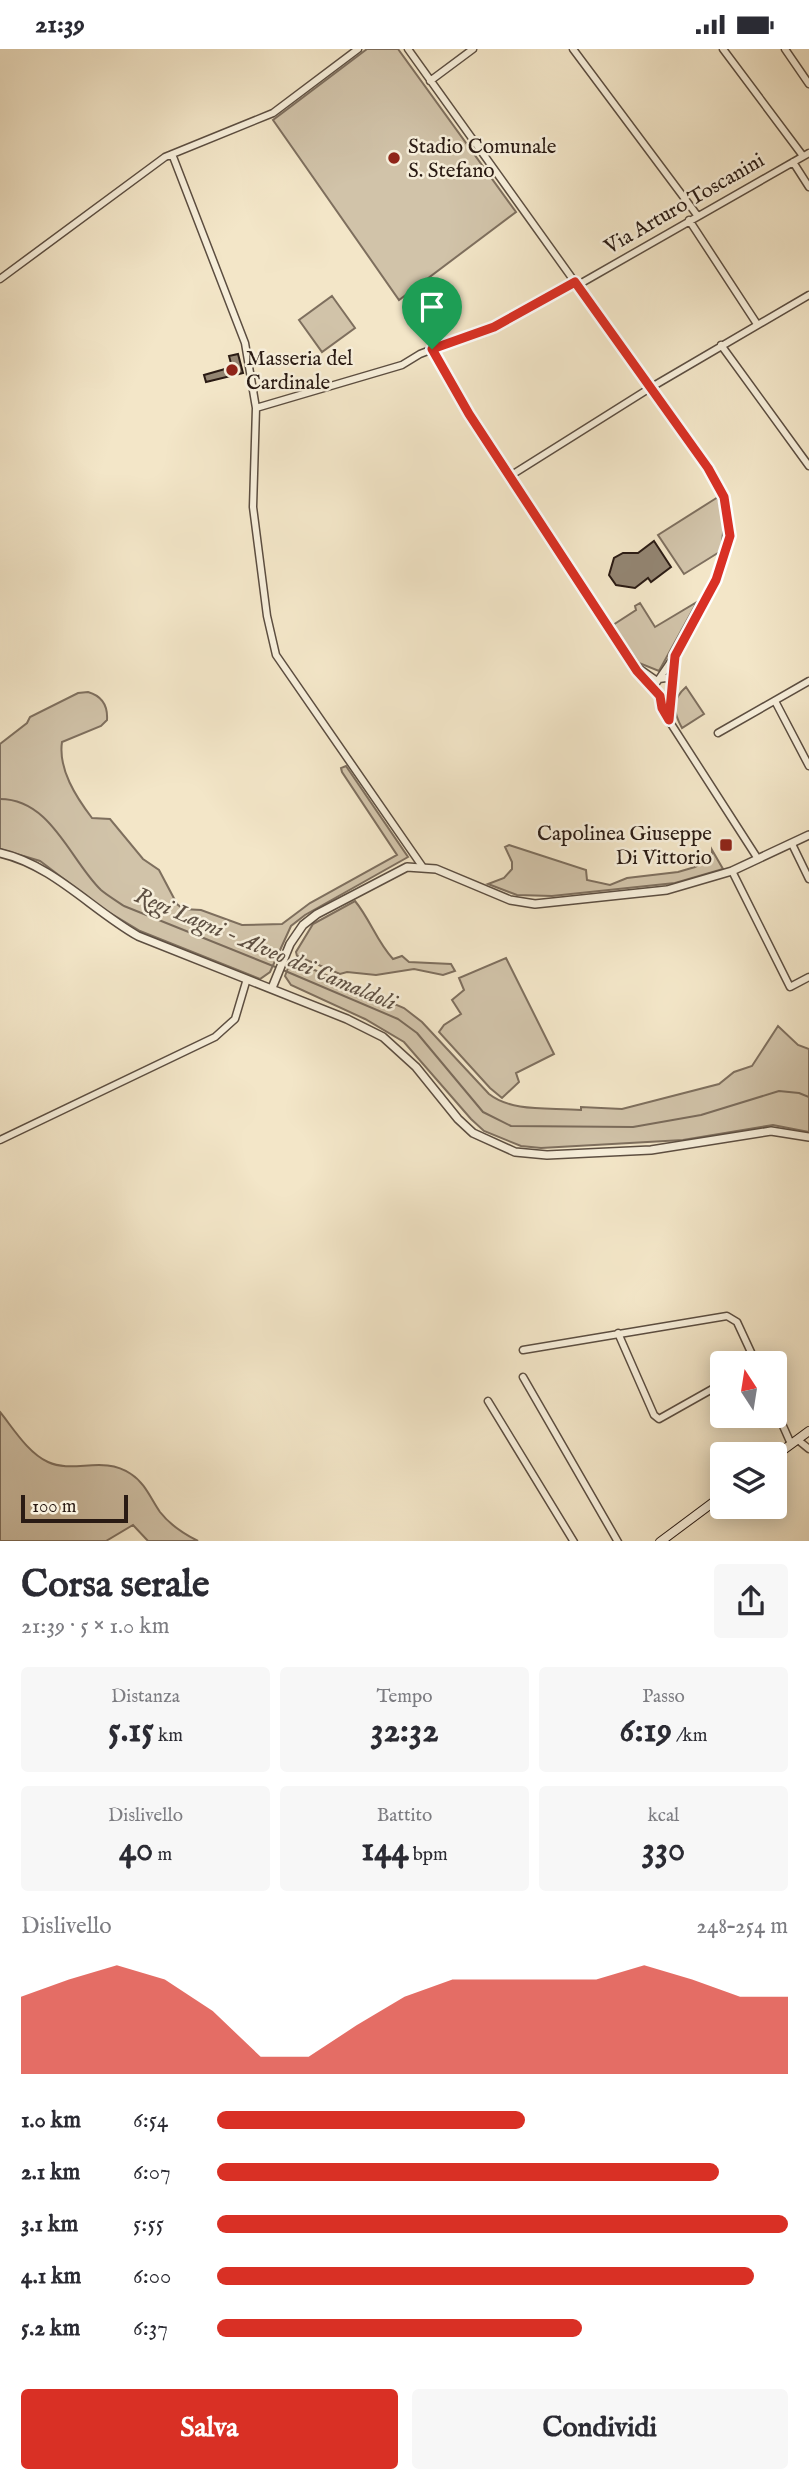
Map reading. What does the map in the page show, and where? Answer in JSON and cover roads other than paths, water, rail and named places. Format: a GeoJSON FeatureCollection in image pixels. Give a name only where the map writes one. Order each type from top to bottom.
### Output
{"type":"FeatureCollection","features":[{"type":"Feature","properties":{"kind":"main road"},"geometry":{"type":"LineString","coordinates":[[787,1447],[809,1431]]}},
{"type":"Feature","properties":{"kind":"main road"},"geometry":{"type":"LineString","coordinates":[[661,1541],[710,1505]]}},
{"type":"Feature","properties":{"kind":"street"},"geometry":{"type":"LineString","coordinates":[[0,279],[172,153],[273,113],[359,49]]}},
{"type":"Feature","properties":{"kind":"street"},"geometry":{"type":"LineString","coordinates":[[408,49],[719,485],[729,521],[730,536],[722,565],[675,656],[658,680],[658,694],[669,720],[758,859]]}},
{"type":"Feature","properties":{"kind":"street"},"geometry":{"type":"LineString","coordinates":[[430,81],[473,49]]}},
{"type":"Feature","properties":{"kind":"street"},"geometry":{"type":"LineString","coordinates":[[573,49],[697,215]]}},
{"type":"Feature","properties":{"kind":"street"},"geometry":{"type":"LineString","coordinates":[[723,49],[806,155]]}},
{"type":"Feature","properties":{"kind":"street"},"geometry":{"type":"LineString","coordinates":[[785,49],[809,84]]}},
{"type":"Feature","properties":{"kind":"street"},"geometry":{"type":"LineString","coordinates":[[172,153],[245,344],[256,408],[253,507],[267,616],[276,655],[422,866]]}},
{"type":"Feature","properties":{"kind":"street","name":"Via Arturo Toscanini"},"geometry":{"type":"LineString","coordinates":[[256,408],[385,371],[432,349],[494,327],[806,155]]}},
{"type":"Feature","properties":{"kind":"street"},"geometry":{"type":"LineString","coordinates":[[793,162],[809,187]]}},
{"type":"Feature","properties":{"kind":"street"},"geometry":{"type":"LineString","coordinates":[[689,220],[757,324]]}},
{"type":"Feature","properties":{"kind":"street"},"geometry":{"type":"LineString","coordinates":[[510,476],[650,387],[809,295]]}},
{"type":"Feature","properties":{"kind":"street"},"geometry":{"type":"LineString","coordinates":[[721,345],[809,466]]}},
{"type":"Feature","properties":{"kind":"street"},"geometry":{"type":"LineString","coordinates":[[432,349],[469,414],[645,682],[658,694],[670,694]]}},
{"type":"Feature","properties":{"kind":"street"},"geometry":{"type":"LineString","coordinates":[[669,720],[675,656]]}},
{"type":"Feature","properties":{"kind":"street"},"geometry":{"type":"LineString","coordinates":[[633,664],[658,680],[666,678],[671,681]]}},
{"type":"Feature","properties":{"kind":"street"},"geometry":{"type":"LineString","coordinates":[[718,733],[809,681]]}},
{"type":"Feature","properties":{"kind":"street"},"geometry":{"type":"LineString","coordinates":[[775,701],[809,765]]}},
{"type":"Feature","properties":{"kind":"street"},"geometry":{"type":"LineString","coordinates":[[272,988],[296,933],[309,919],[396,871],[422,866],[436,869],[510,900],[535,904],[667,891],[732,871],[809,835]]}},
{"type":"Feature","properties":{"kind":"street"},"geometry":{"type":"LineString","coordinates":[[792,843],[809,879]]}},
{"type":"Feature","properties":{"kind":"street"},"geometry":{"type":"LineString","coordinates":[[0,853],[30,863],[138,936],[272,988],[383,1037],[416,1067],[473,1133],[514,1152],[547,1155],[651,1150],[771,1131],[809,1137]]}},
{"type":"Feature","properties":{"kind":"street"},"geometry":{"type":"LineString","coordinates":[[732,871],[790,986],[809,977]]}},
{"type":"Feature","properties":{"kind":"street"},"geometry":{"type":"LineString","coordinates":[[0,1140],[215,1037],[235,1019],[247,980]]}},
{"type":"Feature","properties":{"kind":"street"},"geometry":{"type":"LineString","coordinates":[[523,1349],[727,1316],[737,1322],[750,1351]]}},
{"type":"Feature","properties":{"kind":"street"},"geometry":{"type":"LineString","coordinates":[[618,1332],[654,1415],[659,1419],[710,1390]]}},
{"type":"Feature","properties":{"kind":"street"},"geometry":{"type":"LineString","coordinates":[[523,1377],[617,1541]]}},
{"type":"Feature","properties":{"kind":"street"},"geometry":{"type":"LineString","coordinates":[[488,1401],[573,1541]]}},
{"type":"Feature","properties":{"kind":"street"},"geometry":{"type":"LineString","coordinates":[[786,1428],[794,1442],[809,1449]]}},
{"type":"Feature","properties":{"kind":"waterway","name":"Regi Lagni - Alveo dei Camaldoli"},"geometry":{"type":"LineString","coordinates":[[0,799],[18,802],[33,809],[46,820],[101,890],[124,906],[278,968]]}},
{"type":"Feature","properties":{"kind":"waterway","name":"Regi Lagni - Alveo dei Camaldoli"},"geometry":{"type":"LineString","coordinates":[[283,970],[398,1019],[417,1033],[483,1112],[511,1126],[633,1127],[701,1115],[779,1091],[809,1097]]}},
{"type":"Feature","properties":{"kind":"place","name":"Stadio Comunale S. Stefano"},"geometry":{"type":"Point","coordinates":[394,158]}},
{"type":"Feature","properties":{"kind":"place","name":"Masseria del Cardinale"},"geometry":{"type":"Point","coordinates":[232,370]}},
{"type":"Feature","properties":{"kind":"place","name":"Capolinea Giuseppe Di Vittorio"},"geometry":{"type":"Point","coordinates":[726,845]}}]}
